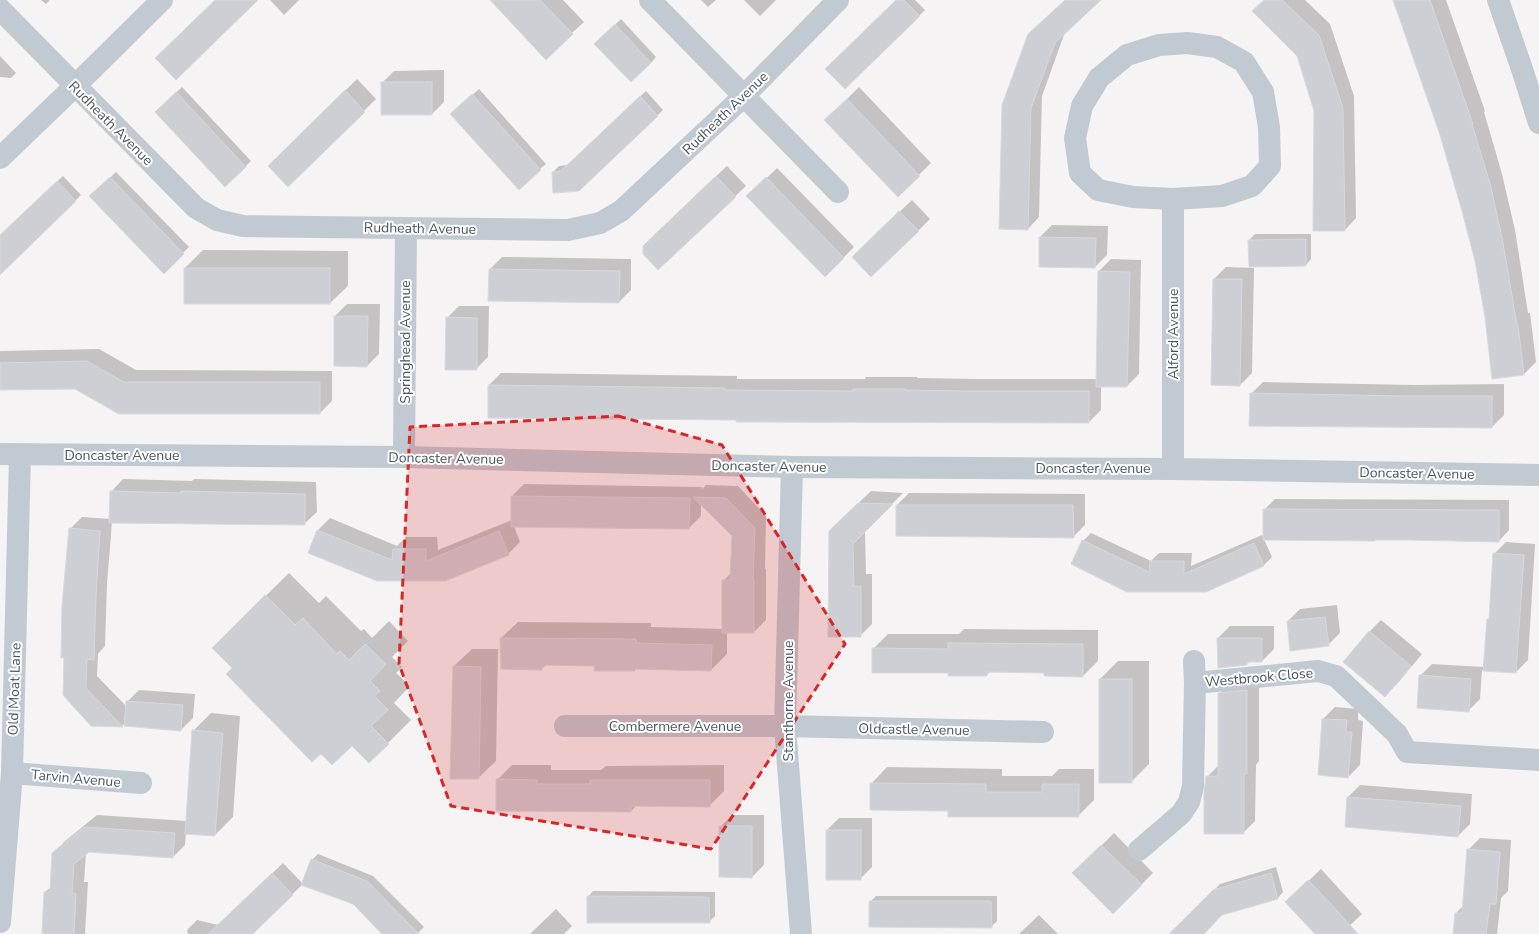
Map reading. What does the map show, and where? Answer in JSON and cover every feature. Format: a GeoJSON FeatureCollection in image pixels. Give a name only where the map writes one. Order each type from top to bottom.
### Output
{"type":"FeatureCollection","features":[{"type":"Feature","properties":{"kind":"street"},"geometry":{"type":"LineString","coordinates":[[0,158],[162,0]]}},
{"type":"Feature","properties":{"kind":"street"},"geometry":{"type":"LineString","coordinates":[[650,0],[838,192]]}},
{"type":"Feature","properties":{"kind":"street","name":"Rudheath Avenue"},"geometry":{"type":"LineString","coordinates":[[0,8],[196,208],[217,220],[243,226],[568,230],[600,223],[621,211],[744,96],[838,0]]}},
{"type":"Feature","properties":{"kind":"street"},"geometry":{"type":"LineString","coordinates":[[1498,0],[1539,123]]}},
{"type":"Feature","properties":{"kind":"street"},"geometry":{"type":"LineString","coordinates":[[1187,43],[1217,47],[1244,62],[1263,92],[1269,127],[1270,166],[1252,186],[1245,189],[1222,196],[1173,199],[1133,197],[1098,190],[1080,173],[1075,138],[1082,106],[1099,78],[1127,55],[1159,45],[1187,43]]}},
{"type":"Feature","properties":{"kind":"street","name":"Alford Avenue"},"geometry":{"type":"LineString","coordinates":[[1173,199],[1173,469]]}},
{"type":"Feature","properties":{"kind":"street","name":"Springhead Avenue"},"geometry":{"type":"LineString","coordinates":[[404,457],[406,228]]}},
{"type":"Feature","properties":{"kind":"street","name":"Doncaster Avenue"},"geometry":{"type":"LineString","coordinates":[[10,454],[404,457],[792,467],[1173,469],[1539,474]]}},
{"type":"Feature","properties":{"kind":"street","name":"Old Moat Lane"},"geometry":{"type":"LineString","coordinates":[[0,922],[12,773],[10,454]]}},
{"type":"Feature","properties":{"kind":"street","name":"Stanthorne Avenue"},"geometry":{"type":"LineString","coordinates":[[792,467],[785,726],[801,934]]}},
{"type":"Feature","properties":{"kind":"street"},"geometry":{"type":"LineString","coordinates":[[1194,661],[1195,683]]}},
{"type":"Feature","properties":{"kind":"street","name":"Westbrook Close"},"geometry":{"type":"LineString","coordinates":[[1140,850],[1181,814],[1189,802],[1193,786],[1195,683],[1318,671],[1336,676],[1397,734],[1407,752],[1539,760]]}},
{"type":"Feature","properties":{"kind":"street","name":"Combermere Avenue"},"geometry":{"type":"LineString","coordinates":[[565,726],[785,726]]}},
{"type":"Feature","properties":{"kind":"street","name":"Oldcastle Avenue"},"geometry":{"type":"LineString","coordinates":[[785,726],[1043,732]]}},
{"type":"Feature","properties":{"kind":"street","name":"Tarvin Avenue"},"geometry":{"type":"LineString","coordinates":[[12,773],[141,783]]}},
{"type":"Feature","properties":{"kind":"highlighted area"},"geometry":{"type":"Polygon","coordinates":[[[618,416],[722,445],[845,644],[711,849],[451,806],[399,664],[410,427],[618,416]]]}},
{"type":"Feature","properties":{"kind":"building"},"geometry":{"type":"Polygon","coordinates":[[[215,0],[258,0],[176,80],[155,58],[215,0]]]}},
{"type":"Feature","properties":{"kind":"building"},"geometry":{"type":"Polygon","coordinates":[[[490,0],[540,0],[573,34],[546,60],[490,0]]]}},
{"type":"Feature","properties":{"kind":"building"},"geometry":{"type":"Polygon","coordinates":[[[896,0],[904,0],[920,16],[845,89],[825,69],[896,0]]]}},
{"type":"Feature","properties":{"kind":"building"},"geometry":{"type":"Polygon","coordinates":[[[1065,0],[1101,0],[1055,43],[1031,108],[1028,230],[999,229],[1002,105],[1028,34],[1065,0]]]}},
{"type":"Feature","properties":{"kind":"building"},"geometry":{"type":"Polygon","coordinates":[[[1264,0],[1282,0],[1319,35],[1343,108],[1345,231],[1313,231],[1314,111],[1297,56],[1252,11],[1264,0]]]}},
{"type":"Feature","properties":{"kind":"building"},"geometry":{"type":"Polygon","coordinates":[[[1393,0],[1430,0],[1473,124],[1491,187],[1518,325],[1524,375],[1492,379],[1485,317],[1475,261],[1462,211],[1440,135],[1393,0]]]}},
{"type":"Feature","properties":{"kind":"building"},"geometry":{"type":"Polygon","coordinates":[[[615,24],[651,63],[631,82],[594,44],[615,24]]]}},
{"type":"Feature","properties":{"kind":"building"},"geometry":{"type":"Polygon","coordinates":[[[381,82],[432,82],[432,115],[381,115],[381,82]]]}},
{"type":"Feature","properties":{"kind":"building"},"geometry":{"type":"Polygon","coordinates":[[[345,90],[365,112],[288,187],[268,166],[345,90]]]}},
{"type":"Feature","properties":{"kind":"building"},"geometry":{"type":"Polygon","coordinates":[[[176,92],[246,167],[225,187],[155,112],[176,92]]]}},
{"type":"Feature","properties":{"kind":"building"},"geometry":{"type":"Polygon","coordinates":[[[472,94],[541,170],[519,190],[450,114],[472,94]]]}},
{"type":"Feature","properties":{"kind":"building"},"geometry":{"type":"Polygon","coordinates":[[[640,96],[658,116],[579,191],[553,193],[552,172],[561,171],[640,96]]]}},
{"type":"Feature","properties":{"kind":"building"},"geometry":{"type":"Polygon","coordinates":[[[847,99],[920,176],[898,197],[824,120],[847,99]]]}},
{"type":"Feature","properties":{"kind":"building"},"geometry":{"type":"Polygon","coordinates":[[[716,176],[736,197],[658,270],[643,254],[643,246],[716,176]]]}},
{"type":"Feature","properties":{"kind":"building"},"geometry":{"type":"Polygon","coordinates":[[[110,177],[184,254],[164,274],[89,196],[110,177]]]}},
{"type":"Feature","properties":{"kind":"building"},"geometry":{"type":"Polygon","coordinates":[[[766,177],[844,258],[825,277],[746,196],[766,177]]]}},
{"type":"Feature","properties":{"kind":"building"},"geometry":{"type":"Polygon","coordinates":[[[57,181],[76,201],[0,275],[0,235],[57,181]]]}},
{"type":"Feature","properties":{"kind":"building"},"geometry":{"type":"Polygon","coordinates":[[[899,211],[919,231],[871,277],[852,257],[899,211]]]}},
{"type":"Feature","properties":{"kind":"building"},"geometry":{"type":"Polygon","coordinates":[[[1039,237],[1096,238],[1095,268],[1039,267],[1039,237]]]}},
{"type":"Feature","properties":{"kind":"building"},"geometry":{"type":"Polygon","coordinates":[[[1306,239],[1306,266],[1249,267],[1248,240],[1306,239]]]}},
{"type":"Feature","properties":{"kind":"building"},"geometry":{"type":"Polygon","coordinates":[[[184,268],[330,268],[330,304],[184,304],[184,268]]]}},
{"type":"Feature","properties":{"kind":"building"},"geometry":{"type":"Polygon","coordinates":[[[489,269],[620,271],[619,303],[488,301],[489,269]]]}},
{"type":"Feature","properties":{"kind":"building"},"geometry":{"type":"Polygon","coordinates":[[[1098,271],[1130,272],[1127,387],[1096,387],[1098,271]]]}},
{"type":"Feature","properties":{"kind":"building"},"geometry":{"type":"Polygon","coordinates":[[[1213,279],[1242,279],[1240,386],[1211,385],[1213,279]]]}},
{"type":"Feature","properties":{"kind":"building"},"geometry":{"type":"Polygon","coordinates":[[[334,316],[368,316],[367,367],[334,366],[334,316]]]}},
{"type":"Feature","properties":{"kind":"building"},"geometry":{"type":"Polygon","coordinates":[[[446,317],[477,318],[477,370],[445,370],[446,317]]]}},
{"type":"Feature","properties":{"kind":"building"},"geometry":{"type":"Polygon","coordinates":[[[87,361],[124,382],[320,382],[320,414],[119,414],[75,389],[0,390],[0,363],[87,361]]]}},
{"type":"Feature","properties":{"kind":"building"},"geometry":{"type":"Polygon","coordinates":[[[488,385],[725,388],[725,390],[853,391],[853,389],[905,389],[966,391],[1089,391],[1089,423],[736,422],[736,420],[488,418],[488,385]]]}},
{"type":"Feature","properties":{"kind":"building"},"geometry":{"type":"Polygon","coordinates":[[[1250,393],[1492,396],[1492,428],[1249,426],[1250,393]]]}},
{"type":"Feature","properties":{"kind":"building"},"geometry":{"type":"Polygon","coordinates":[[[110,491],[305,494],[305,525],[109,523],[110,491]]]}},
{"type":"Feature","properties":{"kind":"building"},"geometry":{"type":"Polygon","coordinates":[[[511,496],[690,498],[689,529],[511,527],[511,496]]]}},
{"type":"Feature","properties":{"kind":"building"},"geometry":{"type":"Polygon","coordinates":[[[693,497],[726,498],[755,528],[753,581],[754,633],[722,633],[722,580],[730,580],[732,536],[693,497]]]}},
{"type":"Feature","properties":{"kind":"building"},"geometry":{"type":"Polygon","coordinates":[[[858,503],[893,504],[853,544],[854,586],[861,586],[861,637],[828,637],[829,531],[858,503]]]}},
{"type":"Feature","properties":{"kind":"building"},"geometry":{"type":"Polygon","coordinates":[[[896,505],[1073,505],[1074,538],[896,536],[896,505]]]}},
{"type":"Feature","properties":{"kind":"building"},"geometry":{"type":"Polygon","coordinates":[[[1263,509],[1499,510],[1499,542],[1411,540],[1263,540],[1263,509]]]}},
{"type":"Feature","properties":{"kind":"building"},"geometry":{"type":"Polygon","coordinates":[[[69,528],[100,531],[94,660],[87,659],[86,688],[123,727],[91,726],[63,695],[64,658],[61,658],[62,606],[69,528]]]}},
{"type":"Feature","properties":{"kind":"building"},"geometry":{"type":"Polygon","coordinates":[[[317,530],[392,560],[393,549],[426,549],[426,561],[499,531],[509,555],[445,581],[377,581],[308,553],[317,530]]]}},
{"type":"Feature","properties":{"kind":"building"},"geometry":{"type":"Polygon","coordinates":[[[1082,540],[1149,572],[1150,561],[1184,561],[1184,574],[1254,543],[1264,566],[1206,592],[1127,592],[1071,564],[1082,540]]]}},
{"type":"Feature","properties":{"kind":"building"},"geometry":{"type":"Polygon","coordinates":[[[1493,553],[1524,555],[1516,673],[1483,671],[1487,619],[1489,619],[1493,553]]]}},
{"type":"Feature","properties":{"kind":"building"},"geometry":{"type":"Polygon","coordinates":[[[265,595],[295,625],[303,618],[337,654],[340,651],[349,660],[365,644],[386,664],[370,681],[380,691],[374,696],[388,710],[371,726],[389,744],[369,763],[352,746],[332,765],[321,754],[312,762],[226,674],[232,668],[212,648],[265,595]]]}},
{"type":"Feature","properties":{"kind":"building"},"geometry":{"type":"Polygon","coordinates":[[[1325,617],[1329,646],[1290,651],[1287,621],[1325,617]]]}},
{"type":"Feature","properties":{"kind":"building"},"geometry":{"type":"Polygon","coordinates":[[[1369,631],[1411,666],[1385,697],[1343,662],[1369,631]]]}},
{"type":"Feature","properties":{"kind":"building"},"geometry":{"type":"Polygon","coordinates":[[[500,638],[636,639],[636,643],[712,645],[711,671],[635,669],[635,671],[594,671],[595,666],[542,665],[542,670],[501,669],[500,638]]]}},
{"type":"Feature","properties":{"kind":"building"},"geometry":{"type":"Polygon","coordinates":[[[1217,638],[1262,638],[1262,662],[1247,662],[1247,665],[1218,668],[1217,638]]]}},
{"type":"Feature","properties":{"kind":"building"},"geometry":{"type":"Polygon","coordinates":[[[948,643],[1083,644],[1083,677],[1044,676],[1044,673],[987,672],[987,676],[948,676],[948,673],[872,673],[872,648],[948,649],[948,643]]]}},
{"type":"Feature","properties":{"kind":"building"},"geometry":{"type":"Polygon","coordinates":[[[453,666],[481,667],[479,779],[450,779],[453,666]]]}},
{"type":"Feature","properties":{"kind":"building"},"geometry":{"type":"Polygon","coordinates":[[[1419,675],[1471,679],[1469,712],[1417,708],[1419,675]]]}},
{"type":"Feature","properties":{"kind":"building"},"geometry":{"type":"Polygon","coordinates":[[[1099,679],[1132,679],[1132,783],[1099,783],[1099,679]]]}},
{"type":"Feature","properties":{"kind":"building"},"geometry":{"type":"Polygon","coordinates":[[[1247,690],[1247,774],[1244,774],[1244,834],[1204,834],[1204,793],[1206,776],[1218,776],[1218,693],[1247,690]]]}},
{"type":"Feature","properties":{"kind":"building"},"geometry":{"type":"Polygon","coordinates":[[[126,701],[183,705],[181,731],[124,726],[126,701]]]}},
{"type":"Feature","properties":{"kind":"building"},"geometry":{"type":"Polygon","coordinates":[[[1322,719],[1347,720],[1346,732],[1352,732],[1348,778],[1318,775],[1322,719]]]}},
{"type":"Feature","properties":{"kind":"building"},"geometry":{"type":"Polygon","coordinates":[[[192,730],[223,733],[215,836],[185,834],[192,730]]]}},
{"type":"Feature","properties":{"kind":"building"},"geometry":{"type":"Polygon","coordinates":[[[496,779],[537,780],[537,784],[590,784],[590,780],[710,780],[710,807],[631,806],[631,812],[496,811],[496,779]]]}},
{"type":"Feature","properties":{"kind":"building"},"geometry":{"type":"Polygon","coordinates":[[[870,783],[986,784],[986,792],[1042,792],[1042,784],[1079,784],[1079,817],[948,817],[948,811],[870,810],[870,783]]]}},
{"type":"Feature","properties":{"kind":"building"},"geometry":{"type":"Polygon","coordinates":[[[1347,797],[1461,806],[1458,837],[1345,827],[1347,797]]]}},
{"type":"Feature","properties":{"kind":"building"},"geometry":{"type":"Polygon","coordinates":[[[719,826],[752,826],[752,878],[719,877],[719,826]]]}},
{"type":"Feature","properties":{"kind":"building"},"geometry":{"type":"Polygon","coordinates":[[[84,827],[175,833],[173,858],[89,852],[74,864],[72,893],[76,894],[74,934],[42,934],[44,892],[50,892],[52,853],[84,827]]]}},
{"type":"Feature","properties":{"kind":"building"},"geometry":{"type":"Polygon","coordinates":[[[826,830],[861,830],[861,880],[826,880],[826,830]]]}},
{"type":"Feature","properties":{"kind":"building"},"geometry":{"type":"Polygon","coordinates":[[[1101,845],[1142,885],[1113,914],[1072,873],[1101,845]]]}},
{"type":"Feature","properties":{"kind":"building"},"geometry":{"type":"Polygon","coordinates":[[[1467,849],[1500,852],[1496,904],[1490,904],[1486,934],[1453,934],[1455,913],[1462,913],[1467,849]]]}},
{"type":"Feature","properties":{"kind":"building"},"geometry":{"type":"Polygon","coordinates":[[[311,859],[367,881],[419,934],[382,934],[353,904],[301,885],[311,859]]]}},
{"type":"Feature","properties":{"kind":"building"},"geometry":{"type":"Polygon","coordinates":[[[272,873],[293,895],[253,934],[208,934],[272,873]]]}},
{"type":"Feature","properties":{"kind":"building"},"geometry":{"type":"Polygon","coordinates":[[[1271,873],[1278,899],[1222,915],[1204,934],[1169,934],[1213,890],[1271,873]]]}},
{"type":"Feature","properties":{"kind":"building"},"geometry":{"type":"Polygon","coordinates":[[[1308,880],[1358,934],[1315,934],[1285,902],[1308,880]]]}},
{"type":"Feature","properties":{"kind":"building"},"geometry":{"type":"Polygon","coordinates":[[[587,896],[709,897],[710,923],[587,923],[587,896]]]}},
{"type":"Feature","properties":{"kind":"building"},"geometry":{"type":"Polygon","coordinates":[[[869,901],[991,901],[992,928],[869,927],[869,901]]]}}]}
